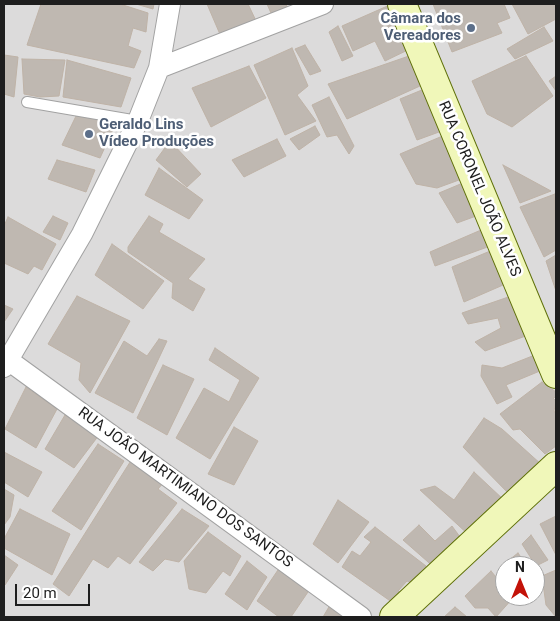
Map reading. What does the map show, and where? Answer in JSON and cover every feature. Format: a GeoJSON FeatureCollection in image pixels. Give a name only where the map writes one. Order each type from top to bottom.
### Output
{"type":"FeatureCollection","features":[{"type":"Feature","properties":{"kind":"street"},"geometry":{"type":"LineString","coordinates":[[6,363],[82,234],[138,121],[159,68],[170,4]]}},
{"type":"Feature","properties":{"kind":"street"},"geometry":{"type":"LineString","coordinates":[[159,68],[323,4]]}},
{"type":"Feature","properties":{"kind":"street","name":"RUA CORONEL JOÃO ALVES"},"geometry":{"type":"LineString","coordinates":[[402,4],[556,374]]}},
{"type":"Feature","properties":{"kind":"street","name":"RUA JOÃO MARTIMIANO DOS SANTOS"},"geometry":{"type":"LineString","coordinates":[[6,363],[361,617]]}},
{"type":"Feature","properties":{"kind":"street"},"geometry":{"type":"LineString","coordinates":[[394,617],[556,466]]}},
{"type":"Feature","properties":{"kind":"lane"},"geometry":{"type":"LineString","coordinates":[[27,102],[138,121]]}},
{"type":"Feature","properties":{"kind":"shaded area"},"geometry":{"type":"Polygon","coordinates":[[[4,4],[556,4],[556,617],[4,617],[4,4]]]}},
{"type":"Feature","properties":{"kind":"building"},"geometry":{"type":"Polygon","coordinates":[[[41,4],[120,4],[148,13],[146,32],[133,28],[128,46],[141,51],[134,68],[27,45],[41,4]]]}},
{"type":"Feature","properties":{"kind":"building"},"geometry":{"type":"Polygon","coordinates":[[[136,4],[154,4],[153,9],[136,4]]]}},
{"type":"Feature","properties":{"kind":"building"},"geometry":{"type":"Polygon","coordinates":[[[207,4],[248,4],[258,25],[222,39],[207,4]]]}},
{"type":"Feature","properties":{"kind":"building"},"geometry":{"type":"Polygon","coordinates":[[[267,4],[286,4],[288,9],[271,13],[267,4]]]}},
{"type":"Feature","properties":{"kind":"building"},"geometry":{"type":"Polygon","coordinates":[[[392,4],[416,46],[385,61],[375,41],[353,51],[342,26],[392,4]]]}},
{"type":"Feature","properties":{"kind":"building","name":"Câmara dos Vereadores"},"geometry":{"type":"Polygon","coordinates":[[[433,4],[504,4],[510,18],[497,23],[502,33],[452,52],[433,4]]]}},
{"type":"Feature","properties":{"kind":"building"},"geometry":{"type":"Polygon","coordinates":[[[512,4],[555,4],[556,19],[528,34],[512,4]]]}},
{"type":"Feature","properties":{"kind":"building"},"geometry":{"type":"Polygon","coordinates":[[[338,26],[353,56],[342,61],[329,32],[338,26]]]}},
{"type":"Feature","properties":{"kind":"building"},"geometry":{"type":"Polygon","coordinates":[[[544,27],[553,41],[515,59],[507,49],[544,27]]]}},
{"type":"Feature","properties":{"kind":"building"},"geometry":{"type":"Polygon","coordinates":[[[305,45],[321,71],[310,75],[295,49],[305,45]]]}},
{"type":"Feature","properties":{"kind":"building"},"geometry":{"type":"Polygon","coordinates":[[[292,48],[308,86],[297,95],[316,121],[285,135],[254,65],[292,48]]]}},
{"type":"Feature","properties":{"kind":"building"},"geometry":{"type":"Polygon","coordinates":[[[4,55],[18,57],[14,97],[4,94],[4,55]]]}},
{"type":"Feature","properties":{"kind":"building"},"geometry":{"type":"Polygon","coordinates":[[[409,56],[420,86],[347,119],[328,84],[409,56]]]}},
{"type":"Feature","properties":{"kind":"building"},"geometry":{"type":"Polygon","coordinates":[[[526,56],[553,96],[512,127],[487,114],[472,81],[526,56]]]}},
{"type":"Feature","properties":{"kind":"building"},"geometry":{"type":"Polygon","coordinates":[[[22,59],[65,60],[59,96],[40,97],[24,94],[22,59]]]}},
{"type":"Feature","properties":{"kind":"building"},"geometry":{"type":"Polygon","coordinates":[[[67,60],[131,78],[121,107],[63,97],[67,60]]]}},
{"type":"Feature","properties":{"kind":"building"},"geometry":{"type":"Polygon","coordinates":[[[249,66],[266,98],[211,127],[192,88],[249,66]]]}},
{"type":"Feature","properties":{"kind":"building"},"geometry":{"type":"Polygon","coordinates":[[[556,76],[556,91],[549,81],[556,76]]]}},
{"type":"Feature","properties":{"kind":"building"},"geometry":{"type":"Polygon","coordinates":[[[434,85],[450,128],[417,140],[400,99],[434,85]]]}},
{"type":"Feature","properties":{"kind":"building"},"geometry":{"type":"Polygon","coordinates":[[[329,97],[354,146],[349,154],[337,135],[327,137],[312,105],[329,97]]]}},
{"type":"Feature","properties":{"kind":"building","name":"Geraldo Lins Vídeo Produções"},"geometry":{"type":"Polygon","coordinates":[[[77,114],[116,123],[100,158],[62,145],[77,114]]]}},
{"type":"Feature","properties":{"kind":"building"},"geometry":{"type":"Polygon","coordinates":[[[315,126],[320,135],[299,150],[290,139],[315,126]]]}},
{"type":"Feature","properties":{"kind":"building"},"geometry":{"type":"Polygon","coordinates":[[[452,132],[470,176],[437,188],[416,184],[400,154],[452,132]]]}},
{"type":"Feature","properties":{"kind":"building"},"geometry":{"type":"Polygon","coordinates":[[[277,139],[286,156],[244,177],[232,160],[277,139]]]}},
{"type":"Feature","properties":{"kind":"building"},"geometry":{"type":"Polygon","coordinates":[[[170,141],[201,174],[187,187],[156,160],[170,141]]]}},
{"type":"Feature","properties":{"kind":"building"},"geometry":{"type":"Polygon","coordinates":[[[57,160],[95,170],[86,192],[48,179],[57,160]]]}},
{"type":"Feature","properties":{"kind":"building"},"geometry":{"type":"Polygon","coordinates":[[[503,165],[551,191],[520,203],[503,165]]]}},
{"type":"Feature","properties":{"kind":"building"},"geometry":{"type":"Polygon","coordinates":[[[159,168],[203,200],[189,219],[145,195],[159,168]]]}},
{"type":"Feature","properties":{"kind":"building"},"geometry":{"type":"Polygon","coordinates":[[[470,180],[487,212],[457,223],[439,193],[470,180]]]}},
{"type":"Feature","properties":{"kind":"building"},"geometry":{"type":"Polygon","coordinates":[[[555,194],[556,250],[544,257],[520,207],[555,194]]]}},
{"type":"Feature","properties":{"kind":"building"},"geometry":{"type":"Polygon","coordinates":[[[53,216],[68,223],[60,240],[43,232],[53,216]]]}},
{"type":"Feature","properties":{"kind":"building"},"geometry":{"type":"Polygon","coordinates":[[[149,216],[163,224],[159,232],[205,259],[188,279],[205,289],[193,311],[172,298],[173,283],[128,252],[128,247],[149,216]]]}},
{"type":"Feature","properties":{"kind":"building"},"geometry":{"type":"Polygon","coordinates":[[[8,217],[56,244],[42,270],[34,266],[28,274],[4,263],[4,226],[8,217]]]}},
{"type":"Feature","properties":{"kind":"building"},"geometry":{"type":"Polygon","coordinates":[[[488,227],[493,245],[435,266],[430,252],[488,227]]]}},
{"type":"Feature","properties":{"kind":"building"},"geometry":{"type":"Polygon","coordinates":[[[112,244],[164,281],[143,309],[95,275],[112,244]]]}},
{"type":"Feature","properties":{"kind":"building"},"geometry":{"type":"Polygon","coordinates":[[[495,249],[510,282],[464,302],[452,267],[495,249]]]}},
{"type":"Feature","properties":{"kind":"building"},"geometry":{"type":"Polygon","coordinates":[[[556,255],[556,291],[546,261],[556,255]]]}},
{"type":"Feature","properties":{"kind":"building"},"geometry":{"type":"Polygon","coordinates":[[[520,293],[531,334],[485,351],[475,342],[501,328],[498,318],[468,324],[462,313],[520,293]]]}},
{"type":"Feature","properties":{"kind":"building"},"geometry":{"type":"Polygon","coordinates":[[[77,296],[130,321],[90,393],[79,380],[81,363],[48,344],[77,296]]]}},
{"type":"Feature","properties":{"kind":"building"},"geometry":{"type":"Polygon","coordinates":[[[4,305],[13,309],[4,322],[4,305]]]}},
{"type":"Feature","properties":{"kind":"building"},"geometry":{"type":"Polygon","coordinates":[[[159,339],[167,341],[133,413],[95,393],[124,341],[147,356],[159,339]]]}},
{"type":"Feature","properties":{"kind":"building"},"geometry":{"type":"Polygon","coordinates":[[[215,348],[259,378],[210,459],[176,438],[204,388],[229,402],[240,380],[209,360],[215,348]]]}},
{"type":"Feature","properties":{"kind":"building"},"geometry":{"type":"Polygon","coordinates":[[[540,353],[552,366],[506,385],[512,397],[497,404],[481,376],[482,365],[502,368],[540,353]]]}},
{"type":"Feature","properties":{"kind":"building"},"geometry":{"type":"Polygon","coordinates":[[[163,365],[194,379],[167,435],[137,418],[163,365]]]}},
{"type":"Feature","properties":{"kind":"building"},"geometry":{"type":"Polygon","coordinates":[[[542,382],[556,392],[556,397],[553,398],[556,401],[554,411],[556,414],[556,446],[545,454],[520,429],[513,430],[500,414],[542,382]]]}},
{"type":"Feature","properties":{"kind":"building"},"geometry":{"type":"Polygon","coordinates":[[[26,387],[57,409],[36,448],[5,429],[26,387]]]}},
{"type":"Feature","properties":{"kind":"building"},"geometry":{"type":"Polygon","coordinates":[[[65,415],[99,435],[74,468],[45,449],[65,415]]]}},
{"type":"Feature","properties":{"kind":"building"},"geometry":{"type":"Polygon","coordinates":[[[484,418],[502,429],[542,465],[511,496],[463,447],[484,418]]]}},
{"type":"Feature","properties":{"kind":"building"},"geometry":{"type":"Polygon","coordinates":[[[234,427],[258,441],[234,485],[208,474],[234,427]]]}},
{"type":"Feature","properties":{"kind":"building"},"geometry":{"type":"Polygon","coordinates":[[[98,444],[124,461],[81,530],[52,511],[98,444]]]}},
{"type":"Feature","properties":{"kind":"building"},"geometry":{"type":"Polygon","coordinates":[[[4,452],[42,472],[28,497],[4,482],[4,452]]]}},
{"type":"Feature","properties":{"kind":"building"},"geometry":{"type":"Polygon","coordinates":[[[132,459],[164,482],[158,489],[177,503],[130,564],[118,556],[108,568],[93,559],[69,596],[53,584],[132,459]]]}},
{"type":"Feature","properties":{"kind":"building"},"geometry":{"type":"Polygon","coordinates":[[[474,472],[505,501],[470,536],[420,490],[435,486],[454,500],[474,472]]]}},
{"type":"Feature","properties":{"kind":"building"},"geometry":{"type":"Polygon","coordinates":[[[4,489],[14,495],[10,517],[4,525],[4,489]]]}},
{"type":"Feature","properties":{"kind":"building"},"geometry":{"type":"Polygon","coordinates":[[[338,500],[369,522],[338,563],[313,544],[338,500]]]}},
{"type":"Feature","properties":{"kind":"building"},"geometry":{"type":"Polygon","coordinates":[[[20,509],[70,534],[52,575],[4,548],[4,539],[20,509]]]}},
{"type":"Feature","properties":{"kind":"building"},"geometry":{"type":"Polygon","coordinates":[[[182,509],[209,526],[179,562],[165,559],[153,571],[139,562],[182,509]]]}},
{"type":"Feature","properties":{"kind":"building"},"geometry":{"type":"Polygon","coordinates":[[[556,516],[556,555],[540,524],[556,516]]]}},
{"type":"Feature","properties":{"kind":"building"},"geometry":{"type":"Polygon","coordinates":[[[419,525],[435,541],[452,526],[463,541],[436,569],[403,540],[419,525]]]}},
{"type":"Feature","properties":{"kind":"building"},"geometry":{"type":"Polygon","coordinates":[[[375,527],[426,566],[414,584],[407,581],[398,591],[403,594],[396,605],[342,567],[352,551],[360,556],[371,542],[364,537],[375,527]]]}},
{"type":"Feature","properties":{"kind":"building"},"geometry":{"type":"Polygon","coordinates":[[[208,532],[241,556],[230,576],[223,571],[206,593],[189,589],[184,561],[208,532]]]}},
{"type":"Feature","properties":{"kind":"building"},"geometry":{"type":"Polygon","coordinates":[[[531,535],[548,560],[545,562],[545,556],[530,556],[522,544],[531,535]]]}},
{"type":"Feature","properties":{"kind":"building"},"geometry":{"type":"Polygon","coordinates":[[[4,555],[18,565],[5,585],[4,584],[4,555]]]}},
{"type":"Feature","properties":{"kind":"building"},"geometry":{"type":"Polygon","coordinates":[[[247,561],[267,577],[247,610],[225,594],[247,561]]]}},
{"type":"Feature","properties":{"kind":"building"},"geometry":{"type":"Polygon","coordinates":[[[280,567],[310,589],[291,617],[279,617],[257,601],[280,567]]]}},
{"type":"Feature","properties":{"kind":"building"},"geometry":{"type":"Polygon","coordinates":[[[556,570],[556,617],[546,605],[545,575],[556,570]]]}},
{"type":"Feature","properties":{"kind":"building"},"geometry":{"type":"Polygon","coordinates":[[[491,571],[495,576],[495,606],[506,606],[496,617],[488,608],[475,608],[465,596],[491,571]]]}},
{"type":"Feature","properties":{"kind":"building"},"geometry":{"type":"Polygon","coordinates":[[[333,600],[354,617],[323,617],[333,600]]]}},
{"type":"Feature","properties":{"kind":"building"},"geometry":{"type":"Polygon","coordinates":[[[455,607],[467,617],[444,617],[455,607]]]}},
{"type":"Feature","properties":{"kind":"place","name":"Câmara dos Vereadores"},"geometry":{"type":"Point","coordinates":[471,28]}},
{"type":"Feature","properties":{"kind":"place","name":"Geraldo Lins Vídeo Produções"},"geometry":{"type":"Point","coordinates":[89,134]}}]}
